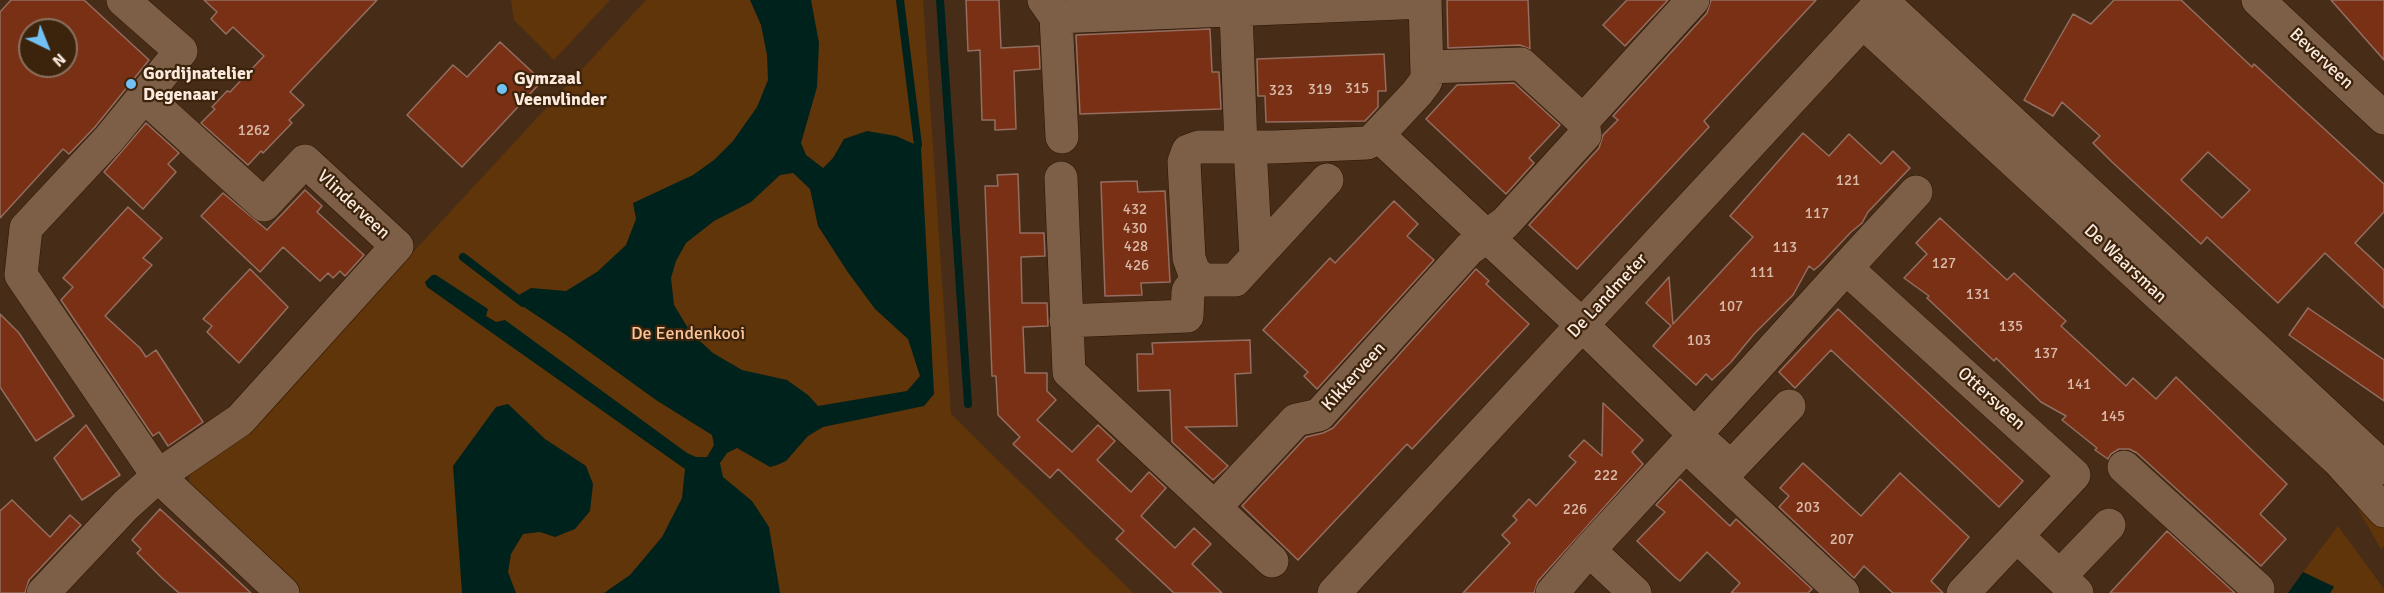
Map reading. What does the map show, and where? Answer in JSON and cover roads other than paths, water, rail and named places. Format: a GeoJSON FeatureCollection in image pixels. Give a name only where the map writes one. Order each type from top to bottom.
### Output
{"type":"FeatureCollection","features":[{"type":"Feature","properties":{"kind":"street"},"geometry":{"type":"LineString","coordinates":[[123,0],[181,51],[109,139],[26,228],[21,275],[158,476],[283,593]]}},
{"type":"Feature","properties":{"kind":"street","name":"Kikkerveen"},"geometry":{"type":"LineString","coordinates":[[1215,507],[1296,420],[1319,415],[1469,249],[1505,223],[1585,135],[1583,121],[1693,0]]}},
{"type":"Feature","properties":{"kind":"street","name":"Beverveen"},"geometry":{"type":"LineString","coordinates":[[2258,0],[2384,118]]}},
{"type":"Feature","properties":{"kind":"street"},"geometry":{"type":"LineString","coordinates":[[1062,138],[1050,9],[1236,11],[1425,1],[1426,81],[1379,136],[1367,143],[1199,147],[1188,152],[1185,156],[1191,266],[1199,277],[1210,281],[1235,280],[1327,180]]}},
{"type":"Feature","properties":{"kind":"street","name":"De Landmeter"},"geometry":{"type":"LineString","coordinates":[[1334,593],[1876,8]]}},
{"type":"Feature","properties":{"kind":"street","name":"De Waarsman"},"geometry":{"type":"LineString","coordinates":[[1876,8],[2384,468]]}},
{"type":"Feature","properties":{"kind":"street","name":"De Waarsman"},"geometry":{"type":"LineString","coordinates":[[1876,8],[2338,460],[2384,511]]}},
{"type":"Feature","properties":{"kind":"street"},"geometry":{"type":"LineString","coordinates":[[1236,11],[1256,257]]}},
{"type":"Feature","properties":{"kind":"street"},"geometry":{"type":"LineString","coordinates":[[1427,67],[1521,64],[1583,121]]}},
{"type":"Feature","properties":{"kind":"street","name":"Vlinderveen"},"geometry":{"type":"LineString","coordinates":[[43,593],[126,505],[158,476],[240,420],[398,246],[305,161],[264,205],[144,96]]}},
{"type":"Feature","properties":{"kind":"street"},"geometry":{"type":"LineString","coordinates":[[1379,136],[1582,325],[1690,440],[1843,593]]}},
{"type":"Feature","properties":{"kind":"street"},"geometry":{"type":"LineString","coordinates":[[1061,178],[1069,372],[1272,561]]}},
{"type":"Feature","properties":{"kind":"street"},"geometry":{"type":"LineString","coordinates":[[1552,593],[1916,192]]}},
{"type":"Feature","properties":{"kind":"street","name":"Ottersveen"},"geometry":{"type":"LineString","coordinates":[[1846,268],[2074,475],[1963,593]]}},
{"type":"Feature","properties":{"kind":"street"},"geometry":{"type":"LineString","coordinates":[[1066,321],[1187,316],[1188,291],[1199,277]]}},
{"type":"Feature","properties":{"kind":"street"},"geometry":{"type":"LineString","coordinates":[[1690,440],[1731,467],[1789,406]]}},
{"type":"Feature","properties":{"kind":"street"},"geometry":{"type":"LineString","coordinates":[[2124,467],[2258,589]]}},
{"type":"Feature","properties":{"kind":"street"},"geometry":{"type":"LineString","coordinates":[[2017,536],[2068,585],[2109,525]]}},
{"type":"Feature","properties":{"kind":"street"},"geometry":{"type":"LineString","coordinates":[[1589,550],[1635,593]]}},
{"type":"Feature","properties":{"kind":"water"},"geometry":{"type":"Polygon","coordinates":[[[750,0],[811,0],[819,43],[817,87],[801,143],[806,155],[823,168],[833,158],[844,139],[867,131],[896,136],[921,147],[934,394],[924,406],[823,427],[808,436],[786,461],[770,467],[737,448],[727,453],[720,463],[723,477],[752,501],[769,527],[780,593],[604,593],[630,575],[662,537],[682,498],[685,469],[427,287],[425,282],[432,275],[436,275],[488,309],[486,316],[496,322],[505,320],[687,453],[696,457],[707,457],[714,445],[712,435],[656,400],[512,299],[531,288],[566,291],[597,272],[626,245],[636,219],[633,203],[693,175],[714,160],[733,141],[757,107],[768,80],[767,55],[761,25],[750,0]],[[793,173],[780,175],[751,202],[714,221],[686,243],[676,261],[671,278],[674,305],[691,333],[713,353],[742,370],[787,380],[808,395],[818,406],[907,391],[920,376],[908,339],[875,309],[847,271],[818,226],[810,189],[793,173]]]}},
{"type":"Feature","properties":{"kind":"water"},"geometry":{"type":"Polygon","coordinates":[[[508,404],[545,439],[586,466],[593,484],[590,511],[575,529],[555,537],[540,532],[523,534],[511,554],[508,572],[516,593],[462,593],[453,466],[496,407],[508,404]]]}},
{"type":"Feature","properties":{"kind":"water"},"geometry":{"type":"Polygon","coordinates":[[[2303,572],[2334,587],[2330,593],[2288,593],[2303,572]]]}},
{"type":"Feature","properties":{"kind":"waterway"},"geometry":{"type":"LineString","coordinates":[[900,0],[918,145]]}},
{"type":"Feature","properties":{"kind":"waterway"},"geometry":{"type":"LineString","coordinates":[[940,0],[968,404]]}},
{"type":"Feature","properties":{"kind":"waterway"},"geometry":{"type":"LineString","coordinates":[[463,257],[523,303]]}},
{"type":"Feature","properties":{"kind":"place","name":"Gordijnatelier Degenaar"},"geometry":{"type":"Point","coordinates":[131,84]}},
{"type":"Feature","properties":{"kind":"place","name":"Gymzaal Veenvlinder"},"geometry":{"type":"Point","coordinates":[502,89]}},
{"type":"Feature","properties":{"kind":"park label","name":"De Eendenkooi"},"geometry":{"type":"Point","coordinates":[688,334]}}]}
